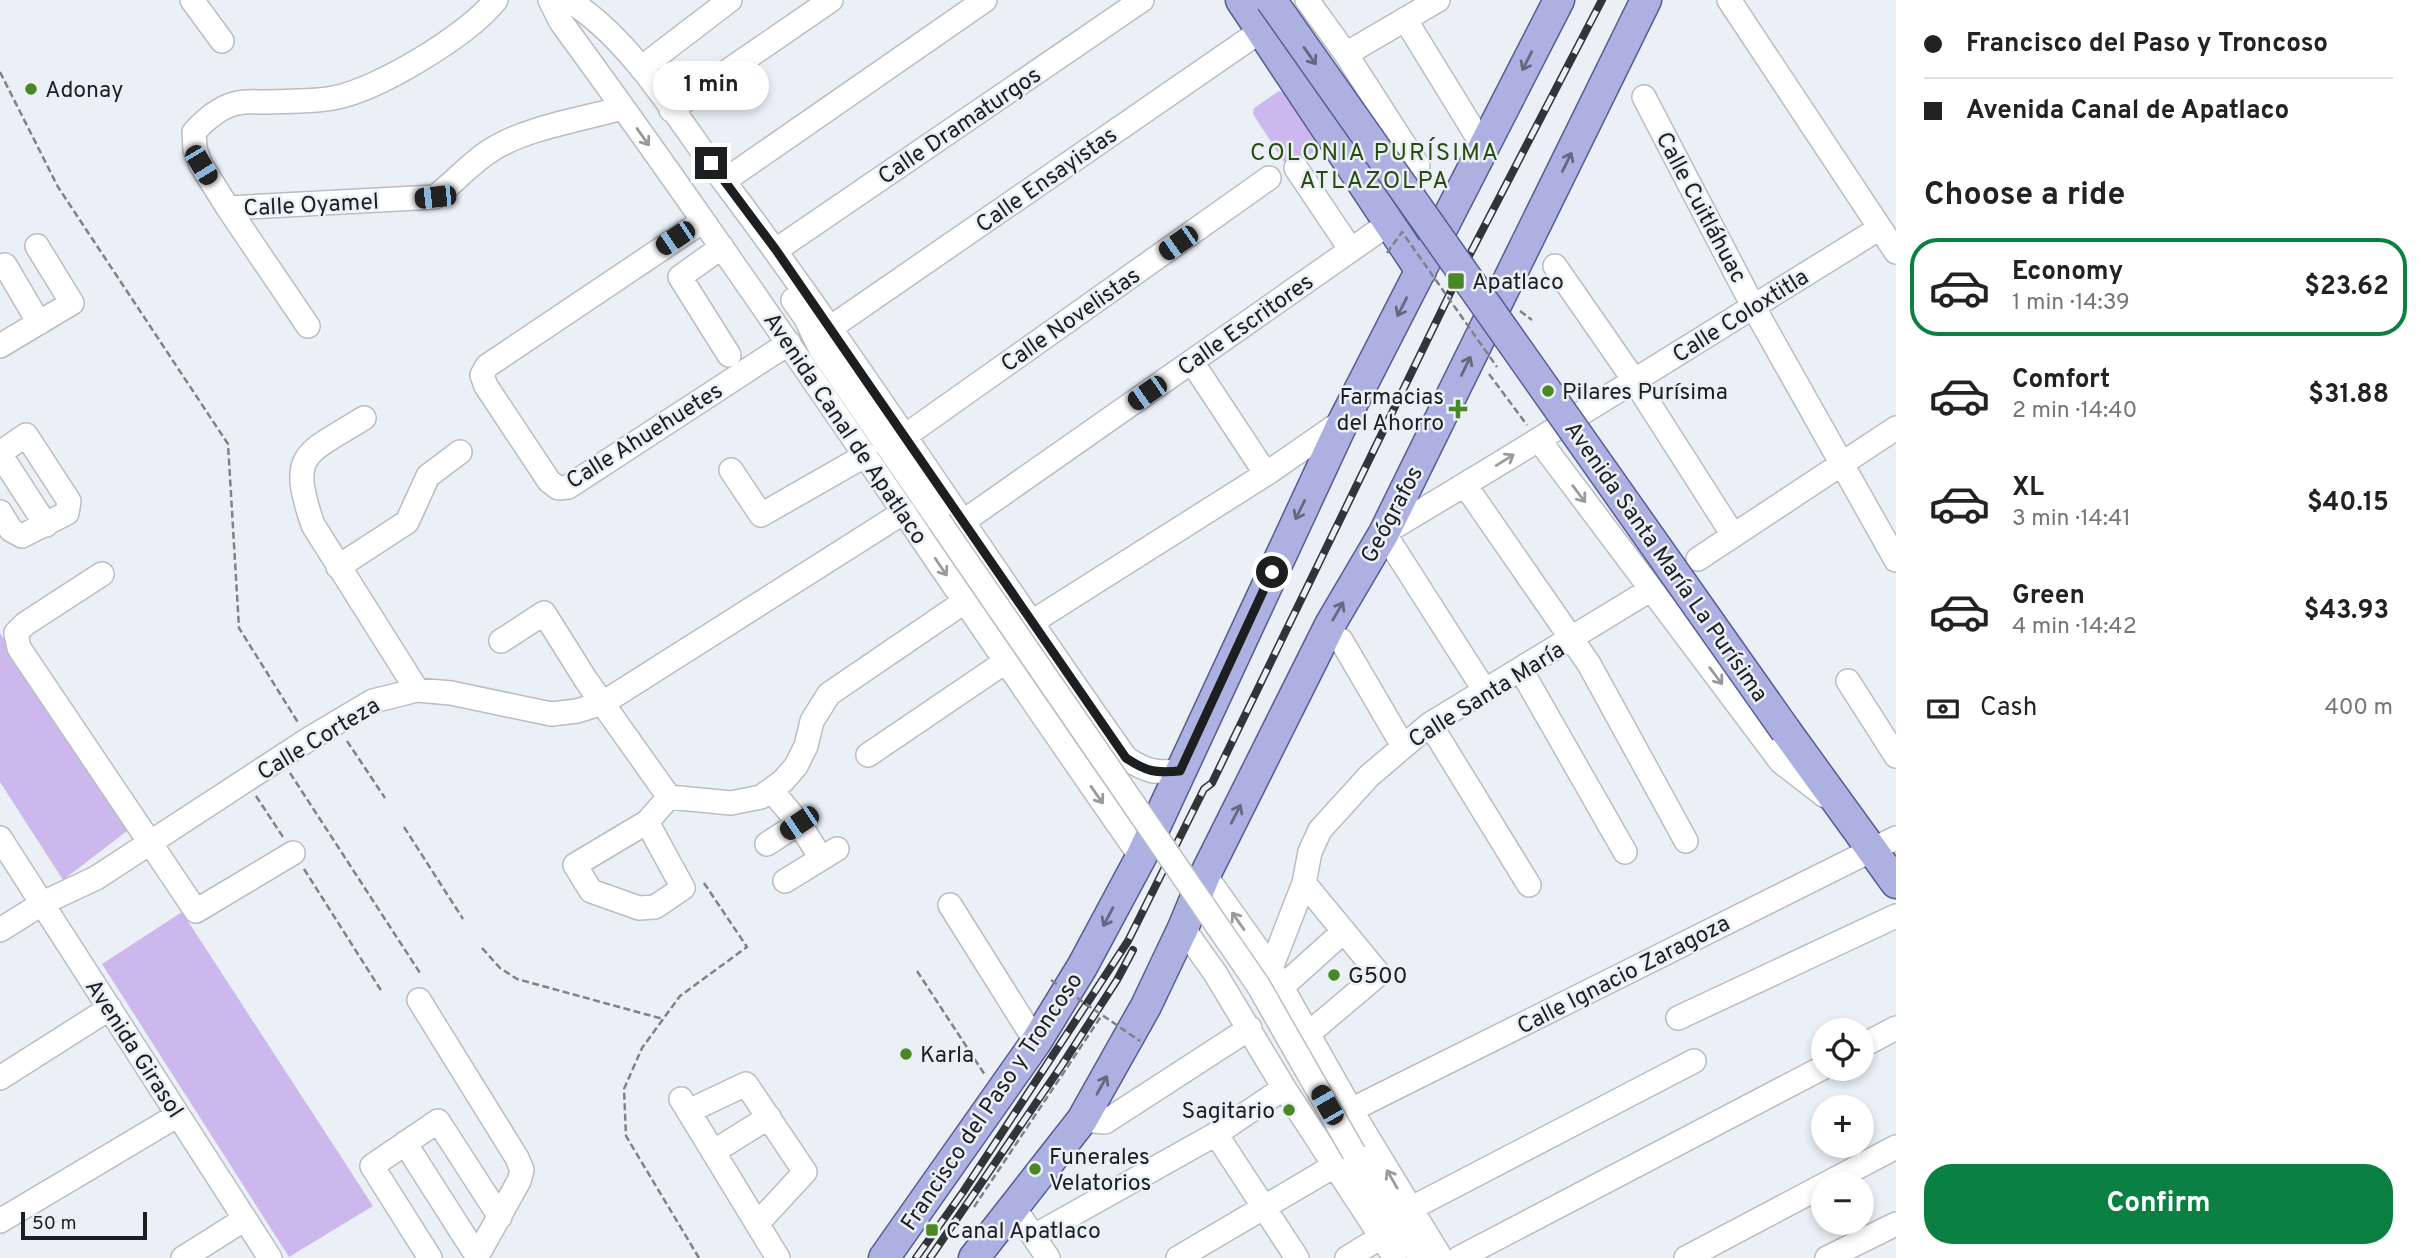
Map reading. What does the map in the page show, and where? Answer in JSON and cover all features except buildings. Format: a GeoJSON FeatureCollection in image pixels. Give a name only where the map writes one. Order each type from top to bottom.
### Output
{"type":"FeatureCollection","features":[{"type":"Feature","properties":{"kind":"main road"},"geometry":{"type":"LineString","coordinates":[[1241,0],[1262,30],[1388,239],[1421,271]]}},
{"type":"Feature","properties":{"kind":"main road","name":"Avenida Santa María La Purísima"},"geometry":{"type":"LineString","coordinates":[[1271,0],[1786,731],[1846,813],[1884,843],[1896,883]]}},
{"type":"Feature","properties":{"kind":"main road","name":"Francisco del Paso y Troncoso"},"geometry":{"type":"LineString","coordinates":[[884,1258],[1002,1092],[1082,967],[1141,857],[1344,420],[1559,0]]}},
{"type":"Feature","properties":{"kind":"main road","name":"Geógrafos"},"geometry":{"type":"LineString","coordinates":[[1205,875],[1331,623],[1384,533],[1646,0]]}},
{"type":"Feature","properties":{"kind":"main road"},"geometry":{"type":"LineString","coordinates":[[974,1258],[1082,1120],[1146,1006],[1183,929],[1205,875]]}},
{"type":"Feature","properties":{"kind":"street"},"geometry":{"type":"LineString","coordinates":[[192,0],[222,41]]}},
{"type":"Feature","properties":{"kind":"street"},"geometry":{"type":"LineString","coordinates":[[308,326],[201,165],[195,149],[194,132],[204,121],[237,103],[309,101],[335,98],[361,89],[450,41],[487,11],[496,0]]}},
{"type":"Feature","properties":{"kind":"street","name":"Avenida Canal de Apatlaco"},"geometry":{"type":"LineString","coordinates":[[550,0],[561,22],[789,342],[1005,662],[1141,857]]}},
{"type":"Feature","properties":{"kind":"street","name":"Avenida Canal de Apatlaco"},"geometry":{"type":"LineString","coordinates":[[568,0],[597,6],[776,250],[1126,758],[1144,770],[1158,773],[1180,771]]}},
{"type":"Feature","properties":{"kind":"street"},"geometry":{"type":"LineString","coordinates":[[601,76],[635,61],[730,0]]}},
{"type":"Feature","properties":{"kind":"street"},"geometry":{"type":"LineString","coordinates":[[671,110],[831,0]]}},
{"type":"Feature","properties":{"kind":"street"},"geometry":{"type":"LineString","coordinates":[[724,181],[985,0]]}},
{"type":"Feature","properties":{"kind":"street","name":"Calle Dramaturgos"},"geometry":{"type":"LineString","coordinates":[[776,250],[1142,0]]}},
{"type":"Feature","properties":{"kind":"street"},"geometry":{"type":"LineString","coordinates":[[1307,0],[1346,54],[1418,166]]}},
{"type":"Feature","properties":{"kind":"street"},"geometry":{"type":"LineString","coordinates":[[1346,54],[1438,0]]}},
{"type":"Feature","properties":{"kind":"street"},"geometry":{"type":"LineString","coordinates":[[1729,0],[1896,252]]}},
{"type":"Feature","properties":{"kind":"street"},"geometry":{"type":"LineString","coordinates":[[1405,19],[1483,146]]}},
{"type":"Feature","properties":{"kind":"street","name":"Calle Ensayistas"},"geometry":{"type":"LineString","coordinates":[[830,328],[1262,30]]}},
{"type":"Feature","properties":{"kind":"street","name":"Calle Cuitláhuac"},"geometry":{"type":"LineString","coordinates":[[1644,97],[1754,306],[1896,560]]}},
{"type":"Feature","properties":{"kind":"street","name":"Calle Oyamel"},"geometry":{"type":"LineString","coordinates":[[228,208],[435,197],[472,164],[513,138],[622,108]]}},
{"type":"Feature","properties":{"kind":"street"},"geometry":{"type":"LineString","coordinates":[[1296,168],[1351,250]]}},
{"type":"Feature","properties":{"kind":"street","name":"Calle Novelistas"},"geometry":{"type":"LineString","coordinates":[[905,436],[1269,178]]}},
{"type":"Feature","properties":{"kind":"street"},"geometry":{"type":"LineString","coordinates":[[749,214],[756,243],[805,317],[821,350],[1258,985],[1354,1153],[1421,1258]]}},
{"type":"Feature","properties":{"kind":"street"},"geometry":{"type":"LineString","coordinates":[[705,224],[727,236],[794,325],[821,350]]}},
{"type":"Feature","properties":{"kind":"street","name":"Calle Ahuehuetes"},"geometry":{"type":"LineString","coordinates":[[705,224],[487,366],[482,375],[486,386],[549,481],[558,488],[568,487],[789,342]]}},
{"type":"Feature","properties":{"kind":"street","name":"Calle Coloxtitla"},"geometry":{"type":"LineString","coordinates":[[1384,533],[1593,408],[1880,228]]}},
{"type":"Feature","properties":{"kind":"street","name":"Calle Escritores"},"geometry":{"type":"LineString","coordinates":[[964,521],[1351,250],[1388,239]]}},
{"type":"Feature","properties":{"kind":"street"},"geometry":{"type":"LineString","coordinates":[[2,340],[39,323],[72,302],[41,243],[3,266],[39,323]]}},
{"type":"Feature","properties":{"kind":"street"},"geometry":{"type":"LineString","coordinates":[[722,247],[680,277],[729,355]]}},
{"type":"Feature","properties":{"kind":"street"},"geometry":{"type":"LineString","coordinates":[[1555,267],[1634,380],[1733,535]]}},
{"type":"Feature","properties":{"kind":"street"},"geometry":{"type":"LineString","coordinates":[[1192,362],[1266,474]]}},
{"type":"Feature","properties":{"kind":"street"},"geometry":{"type":"LineString","coordinates":[[364,418],[312,450],[303,463],[300,477],[313,526],[417,690]]}},
{"type":"Feature","properties":{"kind":"street"},"geometry":{"type":"LineString","coordinates":[[1032,622],[1266,474],[1344,420]]}},
{"type":"Feature","properties":{"kind":"street"},"geometry":{"type":"LineString","coordinates":[[1703,556],[1896,428]]}},
{"type":"Feature","properties":{"kind":"street"},"geometry":{"type":"LineString","coordinates":[[0,512],[11,530],[22,536],[46,525],[67,513],[69,501],[26,435],[0,454],[46,525]]}},
{"type":"Feature","properties":{"kind":"street","name":"Avenida Santa María La Purísima"},"geometry":{"type":"LineString","coordinates":[[1539,440],[1781,762],[1846,813]]}},
{"type":"Feature","properties":{"kind":"street"},"geometry":{"type":"LineString","coordinates":[[338,567],[407,522],[428,476],[460,452]]}},
{"type":"Feature","properties":{"kind":"street"},"geometry":{"type":"LineString","coordinates":[[731,470],[761,516],[866,455]]}},
{"type":"Feature","properties":{"kind":"street"},"geometry":{"type":"LineString","coordinates":[[1465,485],[1589,664],[1686,841]]}},
{"type":"Feature","properties":{"kind":"street","name":"Calle Corteza"},"geometry":{"type":"LineString","coordinates":[[0,929],[43,903],[96,878],[309,739],[373,701],[417,690],[451,693],[551,714],[577,711],[603,703],[904,512]]}},
{"type":"Feature","properties":{"kind":"street"},"geometry":{"type":"LineString","coordinates":[[1384,533],[1485,691]]}},
{"type":"Feature","properties":{"kind":"street"},"geometry":{"type":"LineString","coordinates":[[102,574],[24,624],[16,633],[19,648],[196,911],[293,853]]}},
{"type":"Feature","properties":{"kind":"street","name":"Calle Santa María"},"geometry":{"type":"LineString","coordinates":[[1271,970],[1304,883],[1310,852],[1320,830],[1369,776],[1430,724],[1650,590]]}},
{"type":"Feature","properties":{"kind":"street"},"geometry":{"type":"LineString","coordinates":[[501,641],[544,613],[669,797],[731,803],[761,797],[796,766],[806,746],[812,722],[829,694],[964,602]]}},
{"type":"Feature","properties":{"kind":"street"},"geometry":{"type":"LineString","coordinates":[[1341,640],[1403,746]]}},
{"type":"Feature","properties":{"kind":"street"},"geometry":{"type":"LineString","coordinates":[[868,755],[1005,662]]}},
{"type":"Feature","properties":{"kind":"street"},"geometry":{"type":"LineString","coordinates":[[1521,670],[1625,852]]}},
{"type":"Feature","properties":{"kind":"street"},"geometry":{"type":"LineString","coordinates":[[1848,681],[1896,756]]}},
{"type":"Feature","properties":{"kind":"street"},"geometry":{"type":"LineString","coordinates":[[1430,724],[1529,885]]}},
{"type":"Feature","properties":{"kind":"street"},"geometry":{"type":"LineString","coordinates":[[1072,758],[1094,753],[1102,744],[1105,727]]}},
{"type":"Feature","properties":{"kind":"street"},"geometry":{"type":"LineString","coordinates":[[771,790],[829,854],[785,881]]}},
{"type":"Feature","properties":{"kind":"street"},"geometry":{"type":"LineString","coordinates":[[647,822],[682,888],[655,907],[639,908],[591,891],[575,865],[647,822],[669,797]]}},
{"type":"Feature","properties":{"kind":"street"},"geometry":{"type":"LineString","coordinates":[[767,844],[799,823]]}},
{"type":"Feature","properties":{"kind":"street","name":"Avenida Girasol"},"geometry":{"type":"LineString","coordinates":[[0,838],[270,1258]]}},
{"type":"Feature","properties":{"kind":"street","name":"Calle Ignacio Zaragoza"},"geometry":{"type":"LineString","coordinates":[[1351,1110],[1884,843]]}},
{"type":"Feature","properties":{"kind":"street"},"geometry":{"type":"LineString","coordinates":[[1205,875],[1271,970],[1409,1209],[1441,1258]]}},
{"type":"Feature","properties":{"kind":"street"},"geometry":{"type":"LineString","coordinates":[[1304,883],[1378,974],[1308,1034]]}},
{"type":"Feature","properties":{"kind":"street"},"geometry":{"type":"LineString","coordinates":[[950,905],[1036,1042]]}},
{"type":"Feature","properties":{"kind":"street"},"geometry":{"type":"LineString","coordinates":[[1678,1018],[1896,916]]}},
{"type":"Feature","properties":{"kind":"street"},"geometry":{"type":"LineString","coordinates":[[1183,929],[1215,973],[1284,1088],[1395,1258]]}},
{"type":"Feature","properties":{"kind":"street"},"geometry":{"type":"LineString","coordinates":[[1287,930],[1312,960]]}},
{"type":"Feature","properties":{"kind":"street"},"geometry":{"type":"LineString","coordinates":[[1271,970],[1312,960],[1344,931]]}},
{"type":"Feature","properties":{"kind":"street"},"geometry":{"type":"LineString","coordinates":[[1215,973],[1219,957],[1228,950],[1248,949],[1271,970]]}},
{"type":"Feature","properties":{"kind":"street"},"geometry":{"type":"LineString","coordinates":[[405,1143],[477,1257],[519,1181],[522,1170],[419,1000]]}},
{"type":"Feature","properties":{"kind":"street"},"geometry":{"type":"LineString","coordinates":[[0,1078],[110,1008]]}},
{"type":"Feature","properties":{"kind":"street"},"geometry":{"type":"LineString","coordinates":[[1082,1120],[1105,1122],[1250,1028]]}},
{"type":"Feature","properties":{"kind":"street"},"geometry":{"type":"LineString","coordinates":[[1874,1040],[1896,1028]]}},
{"type":"Feature","properties":{"kind":"street"},"geometry":{"type":"LineString","coordinates":[[1409,1209],[1694,1061]]}},
{"type":"Feature","properties":{"kind":"street"},"geometry":{"type":"LineString","coordinates":[[1459,1258],[1811,1073]]}},
{"type":"Feature","properties":{"kind":"street"},"geometry":{"type":"LineString","coordinates":[[757,1224],[805,1172],[746,1084],[685,1105],[713,1152],[757,1224],[778,1258]]}},
{"type":"Feature","properties":{"kind":"street"},"geometry":{"type":"LineString","coordinates":[[1034,1236],[1216,1134],[1284,1088]]}},
{"type":"Feature","properties":{"kind":"street"},"geometry":{"type":"LineString","coordinates":[[0,1221],[178,1115]]}},
{"type":"Feature","properties":{"kind":"street"},"geometry":{"type":"LineString","coordinates":[[713,1152],[769,1117]]}},
{"type":"Feature","properties":{"kind":"street"},"geometry":{"type":"LineString","coordinates":[[429,1258],[372,1166],[438,1121],[500,1217]]}},
{"type":"Feature","properties":{"kind":"street"},"geometry":{"type":"LineString","coordinates":[[1216,1134],[1297,1258]]}},
{"type":"Feature","properties":{"kind":"street"},"geometry":{"type":"LineString","coordinates":[[1849,1172],[1896,1147]]}},
{"type":"Feature","properties":{"kind":"street"},"geometry":{"type":"LineString","coordinates":[[1178,1258],[1334,1166]]}},
{"type":"Feature","properties":{"kind":"street"},"geometry":{"type":"LineString","coordinates":[[1686,1258],[1811,1192]]}},
{"type":"Feature","properties":{"kind":"street"},"geometry":{"type":"LineString","coordinates":[[1013,1206],[1048,1258]]}},
{"type":"Feature","properties":{"kind":"street"},"geometry":{"type":"LineString","coordinates":[[183,1258],[245,1219]]}},
{"type":"Feature","properties":{"kind":"street"},"geometry":{"type":"LineString","coordinates":[[1827,1258],[1896,1224]]}},
{"type":"Feature","properties":{"kind":"street"},"geometry":{"type":"LineString","coordinates":[[1347,1258],[1381,1237]]}},
{"type":"Feature","properties":{"kind":"path"},"geometry":{"type":"LineString","coordinates":[[0,72],[58,187],[228,444],[239,628],[309,739]]}},
{"type":"Feature","properties":{"kind":"path"},"geometry":{"type":"LineString","coordinates":[[1388,239],[1402,232],[1497,367],[1488,373],[1539,440]]}},
{"type":"Feature","properties":{"kind":"path"},"geometry":{"type":"LineString","coordinates":[[1515,307],[1532,320]]}},
{"type":"Feature","properties":{"kind":"path"},"geometry":{"type":"LineString","coordinates":[[335,723],[385,798]]}},
{"type":"Feature","properties":{"kind":"path"},"geometry":{"type":"LineString","coordinates":[[281,759],[420,973]]}},
{"type":"Feature","properties":{"kind":"path"},"geometry":{"type":"LineString","coordinates":[[247,781],[382,992]]}},
{"type":"Feature","properties":{"kind":"path"},"geometry":{"type":"LineString","coordinates":[[404,827],[463,919]]}},
{"type":"Feature","properties":{"kind":"path"},"geometry":{"type":"LineString","coordinates":[[682,888],[699,877],[747,947],[680,996],[642,1048],[624,1089],[626,1136],[699,1258]]}},
{"type":"Feature","properties":{"kind":"path"},"geometry":{"type":"LineString","coordinates":[[482,948],[500,968],[517,979],[663,1020]]}},
{"type":"Feature","properties":{"kind":"path"},"geometry":{"type":"LineString","coordinates":[[917,971],[988,1079],[1002,1092]]}},
{"type":"Feature","properties":{"kind":"path"},"geometry":{"type":"LineString","coordinates":[[1051,980],[1140,1041]]}},
{"type":"Feature","properties":{"kind":"path"},"geometry":{"type":"LineString","coordinates":[[974,1207],[1102,1015]]}},
{"type":"Feature","properties":{"kind":"shaded area"},"geometry":{"type":"Polygon","coordinates":[[[1279,91],[1284,93],[1317,145],[1316,151],[1291,165],[1286,165],[1253,114],[1254,108],[1279,91]]]}},
{"type":"Feature","properties":{"kind":"shaded area"},"geometry":{"type":"Polygon","coordinates":[[[0,633],[127,831],[63,880],[0,782],[0,633]]]}},
{"type":"Feature","properties":{"kind":"shaded area"},"geometry":{"type":"Polygon","coordinates":[[[182,912],[373,1206],[289,1257],[102,964],[182,912]]]}},
{"type":"Feature","properties":{"kind":"railway"},"geometry":{"type":"LineString","coordinates":[[916,1258],[963,1192],[1128,941],[1204,789],[1212,783],[1456,281],[1602,0]]}},
{"type":"Feature","properties":{"kind":"railway"},"geometry":{"type":"LineString","coordinates":[[930,1258],[1062,1065],[1117,980],[1133,950]]}},
{"type":"Feature","properties":{"kind":"place","name":"Adonay"},"geometry":{"type":"Point","coordinates":[31,89]}},
{"type":"Feature","properties":{"kind":"place","name":"Apatlaco"},"geometry":{"type":"Point","coordinates":[1456,281]}},
{"type":"Feature","properties":{"kind":"place","name":"Pilares Purísima"},"geometry":{"type":"Point","coordinates":[1548,391]}},
{"type":"Feature","properties":{"kind":"place","name":"Farmacias del Ahorro"},"geometry":{"type":"Point","coordinates":[1458,409]}},
{"type":"Feature","properties":{"kind":"place","name":"G500"},"geometry":{"type":"Point","coordinates":[1334,975]}},
{"type":"Feature","properties":{"kind":"place","name":"Karla"},"geometry":{"type":"Point","coordinates":[906,1054]}},
{"type":"Feature","properties":{"kind":"place","name":"Sagitario"},"geometry":{"type":"Point","coordinates":[1289,1110]}},
{"type":"Feature","properties":{"kind":"place","name":"Funerales Velatorios"},"geometry":{"type":"Point","coordinates":[1035,1169]}},
{"type":"Feature","properties":{"kind":"place","name":"Canal Apatlaco"},"geometry":{"type":"Point","coordinates":[932,1230]}},
{"type":"Feature","properties":{"kind":"district","name":"COLONIA PURÍSIMA ATLAZOLPA"},"geometry":{"type":"Point","coordinates":[1375,166]}},
{"type":"Feature","properties":{"kind":"route"},"geometry":{"type":"LineString","coordinates":[[711,163],[776,250],[1126,758],[1144,770],[1158,773],[1180,771],[1272,572]]}}]}
